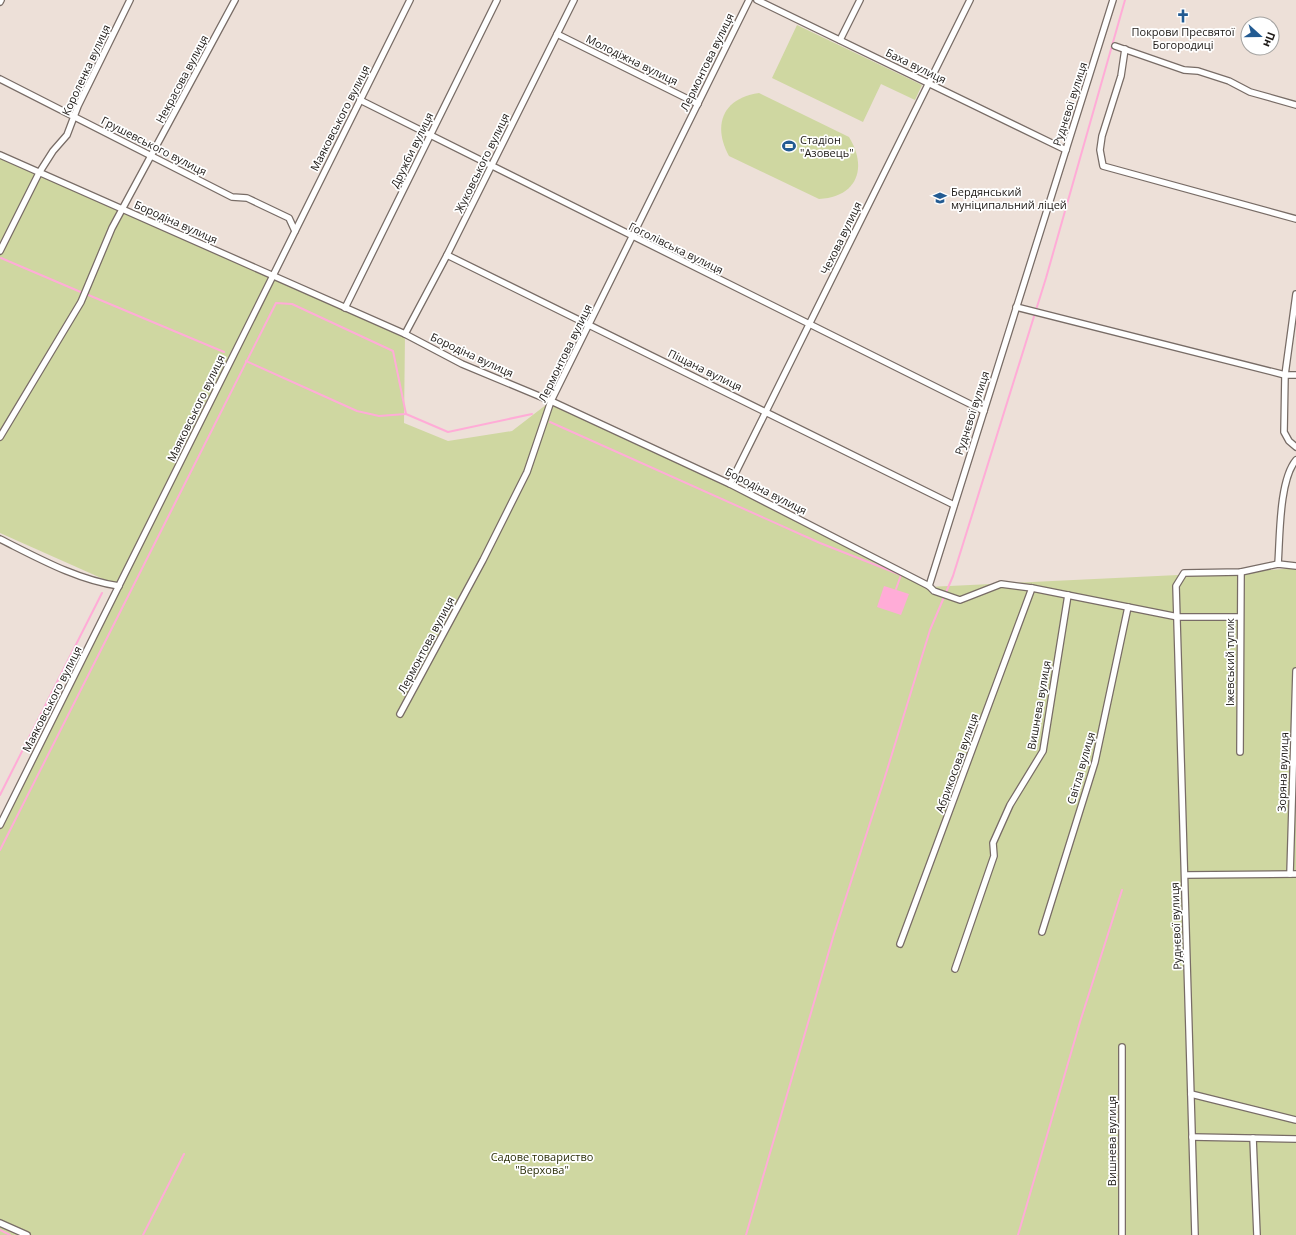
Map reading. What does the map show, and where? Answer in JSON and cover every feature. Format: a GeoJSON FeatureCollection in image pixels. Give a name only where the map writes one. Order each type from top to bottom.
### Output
{"type":"FeatureCollection","features":[{"type":"Feature","properties":{"kind":"street","name":"Короленка вулиця"},"geometry":{"type":"LineString","coordinates":[[0,251],[39,173],[53,151],[67,135],[74,116],[130,0]]}},
{"type":"Feature","properties":{"kind":"street","name":"Некрасова вулиця"},"geometry":{"type":"LineString","coordinates":[[0,437],[81,302],[112,228],[235,0]]}},
{"type":"Feature","properties":{"kind":"street","name":"Маяковського вулиця"},"geometry":{"type":"LineString","coordinates":[[0,825],[410,0]]}},
{"type":"Feature","properties":{"kind":"street","name":"Дружби вулиця"},"geometry":{"type":"LineString","coordinates":[[345,308],[497,0]]}},
{"type":"Feature","properties":{"kind":"street","name":"Жуковського вулиця"},"geometry":{"type":"LineString","coordinates":[[405,334],[447,255],[574,0]]}},
{"type":"Feature","properties":{"kind":"street","name":"Лермонтова вулиця"},"geometry":{"type":"LineString","coordinates":[[400,714],[483,560],[527,472],[551,401],[749,0]]}},
{"type":"Feature","properties":{"kind":"street","name":"Баха вулиця"},"geometry":{"type":"LineString","coordinates":[[757,0],[1066,150]]}},
{"type":"Feature","properties":{"kind":"street"},"geometry":{"type":"LineString","coordinates":[[840,40],[860,0]]}},
{"type":"Feature","properties":{"kind":"street","name":"Чехова вулиця"},"geometry":{"type":"LineString","coordinates":[[730,484],[970,0]]}},
{"type":"Feature","properties":{"kind":"street","name":"Руднєвої вулиця"},"geometry":{"type":"LineString","coordinates":[[928,586],[1113,0]]}},
{"type":"Feature","properties":{"kind":"street","name":"Молодіжна вулиця"},"geometry":{"type":"LineString","coordinates":[[557,34],[698,104]]}},
{"type":"Feature","properties":{"kind":"street"},"geometry":{"type":"LineString","coordinates":[[1115,46],[1184,70],[1198,71],[1229,81],[1250,92],[1296,104]]}},
{"type":"Feature","properties":{"kind":"street"},"geometry":{"type":"LineString","coordinates":[[1125,49],[1121,76],[1102,136],[1100,150],[1103,166],[1296,219]]}},
{"type":"Feature","properties":{"kind":"street","name":"Грушевського вулиця"},"geometry":{"type":"LineString","coordinates":[[0,79],[232,197],[247,198],[289,218],[295,231]]}},
{"type":"Feature","properties":{"kind":"street","name":"Гоголівська вулиця"},"geometry":{"type":"LineString","coordinates":[[360,100],[632,238],[984,411]]}},
{"type":"Feature","properties":{"kind":"street","name":"Бородіна вулиця"},"geometry":{"type":"LineString","coordinates":[[0,156],[405,334],[462,364],[551,401],[730,484],[928,586]]}},
{"type":"Feature","properties":{"kind":"street","name":"Піщана вулиця"},"geometry":{"type":"LineString","coordinates":[[447,255],[954,505]]}},
{"type":"Feature","properties":{"kind":"street"},"geometry":{"type":"LineString","coordinates":[[1296,294],[1285,375],[1284,432],[1296,447]]}},
{"type":"Feature","properties":{"kind":"street"},"geometry":{"type":"LineString","coordinates":[[1016,307],[1285,375],[1296,375]]}},
{"type":"Feature","properties":{"kind":"street"},"geometry":{"type":"LineString","coordinates":[[1278,564],[1284,489],[1291,466],[1296,460]]}},
{"type":"Feature","properties":{"kind":"street"},"geometry":{"type":"LineString","coordinates":[[0,539],[67,571],[100,583],[119,586]]}},
{"type":"Feature","properties":{"kind":"street","name":"Руднєвої вулиця"},"geometry":{"type":"LineString","coordinates":[[1195,1235],[1176,586],[1184,573],[1241,572],[1278,564],[1296,566]]}},
{"type":"Feature","properties":{"kind":"street","name":"Іжевський тупик"},"geometry":{"type":"LineString","coordinates":[[1240,752],[1241,572]]}},
{"type":"Feature","properties":{"kind":"street"},"geometry":{"type":"LineString","coordinates":[[928,586],[934,591],[960,600],[1001,584],[1032,588],[1178,617],[1240,617]]}},
{"type":"Feature","properties":{"kind":"street","name":"Абрикосова вулиця"},"geometry":{"type":"LineString","coordinates":[[900,944],[1032,588]]}},
{"type":"Feature","properties":{"kind":"street","name":"Вишнева вулиця"},"geometry":{"type":"LineString","coordinates":[[955,969],[994,856],[993,843],[1010,805],[1043,751],[1068,595]]}},
{"type":"Feature","properties":{"kind":"street","name":"Світла вулиця"},"geometry":{"type":"LineString","coordinates":[[1042,932],[1095,762],[1128,607]]}},
{"type":"Feature","properties":{"kind":"street","name":"Зоряна вулиця"},"geometry":{"type":"LineString","coordinates":[[1293,874],[1296,671]]}},
{"type":"Feature","properties":{"kind":"street"},"geometry":{"type":"LineString","coordinates":[[1185,875],[1293,874]]}},
{"type":"Feature","properties":{"kind":"street","name":"Вишнева вулиця"},"geometry":{"type":"LineString","coordinates":[[1122,1047],[1122,1235]]}},
{"type":"Feature","properties":{"kind":"street"},"geometry":{"type":"LineString","coordinates":[[1191,1094],[1296,1120]]}},
{"type":"Feature","properties":{"kind":"street"},"geometry":{"type":"LineString","coordinates":[[1192,1137],[1296,1139]]}},
{"type":"Feature","properties":{"kind":"street"},"geometry":{"type":"LineString","coordinates":[[1253,1138],[1257,1235]]}},
{"type":"Feature","properties":{"kind":"street"},"geometry":{"type":"LineString","coordinates":[[0,1223],[27,1235]]}},
{"type":"Feature","properties":{"kind":"green space"},"geometry":{"type":"Polygon","coordinates":[[[797,25],[922,85],[915,100],[881,84],[863,122],[772,78],[797,25]]]}},
{"type":"Feature","properties":{"kind":"green space","name":"Стадіон \"Азовець\""},"geometry":{"type":"Polygon","coordinates":[[[759,93],[849,137],[855,148],[858,159],[858,170],[850,187],[842,193],[832,197],[819,199],[729,156],[721,134],[724,115],[729,107],[737,101],[747,96],[759,93]]]}},
{"type":"Feature","properties":{"kind":"green space"},"geometry":{"type":"Polygon","coordinates":[[[0,155],[270,276],[119,586],[0,533],[0,155]]]}},
{"type":"Feature","properties":{"kind":"green space","name":"Садове товариство \"Верхова\""},"geometry":{"type":"Polygon","coordinates":[[[273,277],[405,334],[404,423],[448,441],[512,431],[551,401],[730,484],[928,587],[1296,568],[1296,1235],[0,1235],[0,829],[273,277]]]}},
{"type":"Feature","properties":{"kind":"shaded area"},"geometry":{"type":"Polygon","coordinates":[[[884,586],[909,594],[901,615],[877,607],[884,586]]]}},
{"type":"Feature","properties":{"kind":"waterway"},"geometry":{"type":"LineString","coordinates":[[746,1235],[834,934],[884,780],[930,630],[953,576],[1046,278],[1125,0]]}},
{"type":"Feature","properties":{"kind":"waterway"},"geometry":{"type":"LineString","coordinates":[[1,258],[83,293]]}},
{"type":"Feature","properties":{"kind":"waterway"},"geometry":{"type":"LineString","coordinates":[[86,294],[224,352]]}},
{"type":"Feature","properties":{"kind":"waterway"},"geometry":{"type":"LineString","coordinates":[[0,850],[276,303],[292,304],[393,351],[406,414],[448,432],[532,414]]}},
{"type":"Feature","properties":{"kind":"waterway"},"geometry":{"type":"LineString","coordinates":[[246,361],[357,411],[379,416],[406,414]]}},
{"type":"Feature","properties":{"kind":"waterway"},"geometry":{"type":"LineString","coordinates":[[550,422],[820,543],[901,575],[896,589]]}},
{"type":"Feature","properties":{"kind":"waterway"},"geometry":{"type":"LineString","coordinates":[[0,795],[102,593]]}},
{"type":"Feature","properties":{"kind":"waterway"},"geometry":{"type":"LineString","coordinates":[[1018,1235],[1080,1022],[1122,890]]}},
{"type":"Feature","properties":{"kind":"waterway"},"geometry":{"type":"LineString","coordinates":[[143,1235],[184,1154]]}},
{"type":"Feature","properties":{"kind":"waterway"},"geometry":{"type":"LineString","coordinates":[[0,1230],[10,1235]]}},
{"type":"Feature","properties":{"kind":"place","name":"Покрови Пресвятої Богородиці"},"geometry":{"type":"Point","coordinates":[1183,16]}},
{"type":"Feature","properties":{"kind":"place","name":"Стадіон \"Азовець\""},"geometry":{"type":"Point","coordinates":[789,146]}},
{"type":"Feature","properties":{"kind":"place","name":"Бердянський муніципальний ліцей"},"geometry":{"type":"Point","coordinates":[940,198]}}]}
